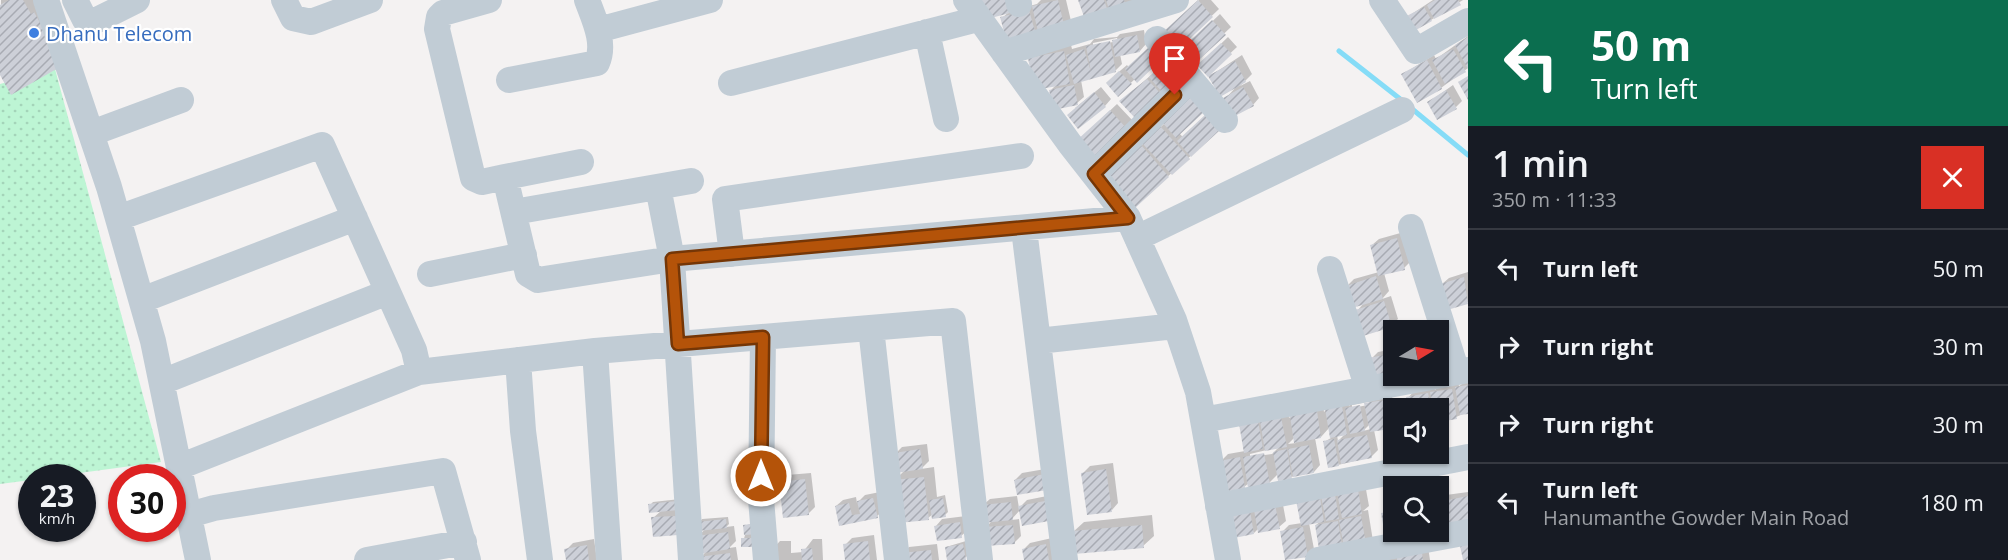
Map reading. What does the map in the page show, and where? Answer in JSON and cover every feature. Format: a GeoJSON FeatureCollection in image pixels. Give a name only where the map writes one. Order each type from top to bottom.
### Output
{"type":"FeatureCollection","features":[{"type":"Feature","properties":{"kind":"street"},"geometry":{"type":"LineString","coordinates":[[46,0],[92,133],[142,300],[178,464]]}},
{"type":"Feature","properties":{"kind":"street"},"geometry":{"type":"LineString","coordinates":[[75,0],[85,20],[97,20],[137,0]]}},
{"type":"Feature","properties":{"kind":"street"},"geometry":{"type":"LineString","coordinates":[[284,0],[293,18],[311,22],[370,0]]}},
{"type":"Feature","properties":{"kind":"street"},"geometry":{"type":"LineString","coordinates":[[489,0],[448,11],[439,17],[437,29],[474,178],[482,182],[581,162]]}},
{"type":"Feature","properties":{"kind":"street"},"geometry":{"type":"LineString","coordinates":[[509,80],[597,63],[601,54],[598,30],[587,0]]}},
{"type":"Feature","properties":{"kind":"street"},"geometry":{"type":"LineString","coordinates":[[598,30],[710,0]]}},
{"type":"Feature","properties":{"kind":"street"},"geometry":{"type":"LineString","coordinates":[[1004,53],[1176,0]]}},
{"type":"Feature","properties":{"kind":"street"},"geometry":{"type":"LineString","coordinates":[[1382,0],[1416,51],[1468,21]]}},
{"type":"Feature","properties":{"kind":"street"},"geometry":{"type":"LineString","coordinates":[[731,83],[927,32],[972,9],[1132,228],[1175,326],[1198,392],[1228,560]]}},
{"type":"Feature","properties":{"kind":"street"},"geometry":{"type":"LineString","coordinates":[[927,32],[946,119]]}},
{"type":"Feature","properties":{"kind":"street"},"geometry":{"type":"LineString","coordinates":[[1157,39],[1225,120]]}},
{"type":"Feature","properties":{"kind":"street"},"geometry":{"type":"LineString","coordinates":[[1094,174],[1190,81]]}},
{"type":"Feature","properties":{"kind":"street"},"geometry":{"type":"LineString","coordinates":[[92,133],[182,100]]}},
{"type":"Feature","properties":{"kind":"street"},"geometry":{"type":"LineString","coordinates":[[505,177],[528,274],[538,280],[672,259],[1024,229],[1132,228],[1402,110]]}},
{"type":"Feature","properties":{"kind":"street"},"geometry":{"type":"LineString","coordinates":[[118,218],[322,145],[414,350],[419,372]]}},
{"type":"Feature","properties":{"kind":"street"},"geometry":{"type":"LineString","coordinates":[[732,254],[725,199],[1021,156]]}},
{"type":"Feature","properties":{"kind":"street"},"geometry":{"type":"LineString","coordinates":[[514,212],[691,181]]}},
{"type":"Feature","properties":{"kind":"street"},"geometry":{"type":"LineString","coordinates":[[658,187],[672,259],[692,560]]}},
{"type":"Feature","properties":{"kind":"street"},"geometry":{"type":"LineString","coordinates":[[142,300],[355,218]]}},
{"type":"Feature","properties":{"kind":"street"},"geometry":{"type":"LineString","coordinates":[[1203,420],[1462,371],[1411,227]]}},
{"type":"Feature","properties":{"kind":"street"},"geometry":{"type":"LineString","coordinates":[[1024,229],[1065,560]]}},
{"type":"Feature","properties":{"kind":"street"},"geometry":{"type":"LineString","coordinates":[[430,274],[524,255]]}},
{"type":"Feature","properties":{"kind":"street"},"geometry":{"type":"LineString","coordinates":[[1330,269],[1368,389]]}},
{"type":"Feature","properties":{"kind":"street"},"geometry":{"type":"LineString","coordinates":[[162,382],[388,292]]}},
{"type":"Feature","properties":{"kind":"street"},"geometry":{"type":"LineString","coordinates":[[186,464],[419,372],[595,351],[953,321],[980,560]]}},
{"type":"Feature","properties":{"kind":"street"},"geometry":{"type":"LineString","coordinates":[[1038,341],[1175,326]]}},
{"type":"Feature","properties":{"kind":"street"},"geometry":{"type":"LineString","coordinates":[[871,328],[897,560]]}},
{"type":"Feature","properties":{"kind":"street"},"geometry":{"type":"LineString","coordinates":[[763,337],[761,499],[765,560]]}},
{"type":"Feature","properties":{"kind":"street"},"geometry":{"type":"LineString","coordinates":[[595,351],[609,560]]}},
{"type":"Feature","properties":{"kind":"street"},"geometry":{"type":"LineString","coordinates":[[518,360],[523,431],[540,560]]}},
{"type":"Feature","properties":{"kind":"street"},"geometry":{"type":"LineString","coordinates":[[1218,506],[1468,457]]}},
{"type":"Feature","properties":{"kind":"street"},"geometry":{"type":"LineString","coordinates":[[189,515],[214,508],[443,471],[466,551],[367,560]]}},
{"type":"Feature","properties":{"kind":"street"},"geometry":{"type":"LineString","coordinates":[[186,501],[198,560]]}},
{"type":"Feature","properties":{"kind":"street"},"geometry":{"type":"LineString","coordinates":[[1318,560],[1468,532]]}},
{"type":"Feature","properties":{"kind":"green space"},"geometry":{"type":"Polygon","coordinates":[[[55,69],[161,462],[108,464],[108,469],[96,471],[96,464],[18,464],[18,482],[0,484],[0,84],[55,69]]]}},
{"type":"Feature","properties":{"kind":"building"},"geometry":{"type":"Polygon","coordinates":[[[9,0],[23,0],[31,14],[34,12],[54,48],[60,67],[11,95],[0,75],[0,5],[9,0]]]}},
{"type":"Feature","properties":{"kind":"building"},"geometry":{"type":"Polygon","coordinates":[[[976,0],[1007,0],[1010,13],[987,19],[976,0]]]}},
{"type":"Feature","properties":{"kind":"building"},"geometry":{"type":"Polygon","coordinates":[[[1058,0],[1065,29],[1039,36],[1032,6],[1058,0]]]}},
{"type":"Feature","properties":{"kind":"building"},"geometry":{"type":"Polygon","coordinates":[[[1078,0],[1104,0],[1110,17],[1087,25],[1078,0]]]}},
{"type":"Feature","properties":{"kind":"building"},"geometry":{"type":"Polygon","coordinates":[[[1106,0],[1124,0],[1128,10],[1111,16],[1106,0]]]}},
{"type":"Feature","properties":{"kind":"building"},"geometry":{"type":"Polygon","coordinates":[[[1198,0],[1213,17],[1178,50],[1162,33],[1198,0]]]}},
{"type":"Feature","properties":{"kind":"building"},"geometry":{"type":"Polygon","coordinates":[[[1435,0],[1458,0],[1461,5],[1434,19],[1427,5],[1435,0]]]}},
{"type":"Feature","properties":{"kind":"building"},"geometry":{"type":"Polygon","coordinates":[[[1424,7],[1432,21],[1407,35],[1399,20],[1424,7]]]}},
{"type":"Feature","properties":{"kind":"building"},"geometry":{"type":"Polygon","coordinates":[[[1029,10],[1036,35],[1007,43],[1000,17],[1029,10]]]}},
{"type":"Feature","properties":{"kind":"building"},"geometry":{"type":"Polygon","coordinates":[[[1212,20],[1226,35],[1191,67],[1177,53],[1212,20]]]}},
{"type":"Feature","properties":{"kind":"building"},"geometry":{"type":"Polygon","coordinates":[[[1137,35],[1140,52],[1115,57],[1112,40],[1137,35]]]}},
{"type":"Feature","properties":{"kind":"building"},"geometry":{"type":"Polygon","coordinates":[[[1468,37],[1468,69],[1455,45],[1468,37]]]}},
{"type":"Feature","properties":{"kind":"building"},"geometry":{"type":"Polygon","coordinates":[[[1110,41],[1116,72],[1074,84],[1066,55],[1084,49],[1091,72],[1086,46],[1110,41]]]}},
{"type":"Feature","properties":{"kind":"building"},"geometry":{"type":"Polygon","coordinates":[[[1221,43],[1232,54],[1208,77],[1197,65],[1221,43]]]}},
{"type":"Feature","properties":{"kind":"building"},"geometry":{"type":"Polygon","coordinates":[[[1149,47],[1161,60],[1137,83],[1125,69],[1149,47]]]}},
{"type":"Feature","properties":{"kind":"building"},"geometry":{"type":"Polygon","coordinates":[[[1453,49],[1466,72],[1445,84],[1432,60],[1453,49]]]}},
{"type":"Feature","properties":{"kind":"building"},"geometry":{"type":"Polygon","coordinates":[[[1064,51],[1070,84],[1034,90],[1028,58],[1064,51]]]}},
{"type":"Feature","properties":{"kind":"building"},"geometry":{"type":"Polygon","coordinates":[[[1427,60],[1442,89],[1417,103],[1401,74],[1427,60]]]}},
{"type":"Feature","properties":{"kind":"building"},"geometry":{"type":"Polygon","coordinates":[[[1235,61],[1246,82],[1220,97],[1208,76],[1235,61]]]}},
{"type":"Feature","properties":{"kind":"building"},"geometry":{"type":"Polygon","coordinates":[[[1166,62],[1180,78],[1163,93],[1149,77],[1166,62]]]}},
{"type":"Feature","properties":{"kind":"building"},"geometry":{"type":"Polygon","coordinates":[[[1119,71],[1132,84],[1118,97],[1106,83],[1119,71]]]}},
{"type":"Feature","properties":{"kind":"building"},"geometry":{"type":"Polygon","coordinates":[[[1468,76],[1468,100],[1458,82],[1468,76]]]}},
{"type":"Feature","properties":{"kind":"building"},"geometry":{"type":"Polygon","coordinates":[[[1147,79],[1161,94],[1135,118],[1119,101],[1147,79]]]}},
{"type":"Feature","properties":{"kind":"building"},"geometry":{"type":"Polygon","coordinates":[[[1074,85],[1078,105],[1053,110],[1049,90],[1074,85]]]}},
{"type":"Feature","properties":{"kind":"building"},"geometry":{"type":"Polygon","coordinates":[[[1243,87],[1254,106],[1233,117],[1223,98],[1243,87]]]}},
{"type":"Feature","properties":{"kind":"building"},"geometry":{"type":"Polygon","coordinates":[[[1446,90],[1457,109],[1437,120],[1427,102],[1446,90]]]}},
{"type":"Feature","properties":{"kind":"building"},"geometry":{"type":"Polygon","coordinates":[[[1094,92],[1106,107],[1078,129],[1067,115],[1094,92]]]}},
{"type":"Feature","properties":{"kind":"building"},"geometry":{"type":"Polygon","coordinates":[[[1189,95],[1204,112],[1176,138],[1161,121],[1189,95]]]}},
{"type":"Feature","properties":{"kind":"building"},"geometry":{"type":"Polygon","coordinates":[[[1110,110],[1127,129],[1093,160],[1076,141],[1110,110]]]}},
{"type":"Feature","properties":{"kind":"building"},"geometry":{"type":"Polygon","coordinates":[[[1206,114],[1220,130],[1191,157],[1177,141],[1206,114]]]}},
{"type":"Feature","properties":{"kind":"building"},"geometry":{"type":"Polygon","coordinates":[[[1160,126],[1190,159],[1172,175],[1142,143],[1160,126]]]}},
{"type":"Feature","properties":{"kind":"building"},"geometry":{"type":"Polygon","coordinates":[[[1141,145],[1169,177],[1135,208],[1106,177],[1141,145]]]}},
{"type":"Feature","properties":{"kind":"building"},"geometry":{"type":"Polygon","coordinates":[[[1397,238],[1405,270],[1378,276],[1370,245],[1397,238]]]}},
{"type":"Feature","properties":{"kind":"building"},"geometry":{"type":"Polygon","coordinates":[[[1376,276],[1383,299],[1352,308],[1346,286],[1376,276]]]}},
{"type":"Feature","properties":{"kind":"building"},"geometry":{"type":"Polygon","coordinates":[[[1464,277],[1468,304],[1447,310],[1440,284],[1464,277]]]}},
{"type":"Feature","properties":{"kind":"building"},"geometry":{"type":"Polygon","coordinates":[[[1384,301],[1390,320],[1383,320],[1383,330],[1363,336],[1355,310],[1384,301]]]}},
{"type":"Feature","properties":{"kind":"building"},"geometry":{"type":"Polygon","coordinates":[[[1383,355],[1383,378],[1374,380],[1369,358],[1383,355]]]}},
{"type":"Feature","properties":{"kind":"building"},"geometry":{"type":"Polygon","coordinates":[[[1468,385],[1468,414],[1460,415],[1455,387],[1468,385]]]}},
{"type":"Feature","properties":{"kind":"building"},"geometry":{"type":"Polygon","coordinates":[[[1452,389],[1457,419],[1449,420],[1449,398],[1431,398],[1430,392],[1452,389]]]}},
{"type":"Feature","properties":{"kind":"building"},"geometry":{"type":"Polygon","coordinates":[[[1428,393],[1429,398],[1406,398],[1428,393]]]}},
{"type":"Feature","properties":{"kind":"building"},"geometry":{"type":"Polygon","coordinates":[[[1383,400],[1383,430],[1370,432],[1364,403],[1383,400]]]}},
{"type":"Feature","properties":{"kind":"building"},"geometry":{"type":"Polygon","coordinates":[[[1360,405],[1365,431],[1350,434],[1345,408],[1360,405]]]}},
{"type":"Feature","properties":{"kind":"building"},"geometry":{"type":"Polygon","coordinates":[[[1342,406],[1347,435],[1330,438],[1325,409],[1342,406]]]}},
{"type":"Feature","properties":{"kind":"building"},"geometry":{"type":"Polygon","coordinates":[[[1317,411],[1321,438],[1294,443],[1290,416],[1317,411]]]}},
{"type":"Feature","properties":{"kind":"building"},"geometry":{"type":"Polygon","coordinates":[[[1281,417],[1287,447],[1265,451],[1260,421],[1281,417]]]}},
{"type":"Feature","properties":{"kind":"building"},"geometry":{"type":"Polygon","coordinates":[[[1258,421],[1263,449],[1244,453],[1239,424],[1258,421]]]}},
{"type":"Feature","properties":{"kind":"building"},"geometry":{"type":"Polygon","coordinates":[[[1367,435],[1372,458],[1341,464],[1337,440],[1367,435]]]}},
{"type":"Feature","properties":{"kind":"building"},"geometry":{"type":"Polygon","coordinates":[[[1334,439],[1339,466],[1328,468],[1323,441],[1334,439]]]}},
{"type":"Feature","properties":{"kind":"building"},"geometry":{"type":"Polygon","coordinates":[[[1309,445],[1314,473],[1293,477],[1288,449],[1309,445]]]}},
{"type":"Feature","properties":{"kind":"building"},"geometry":{"type":"Polygon","coordinates":[[[920,449],[923,469],[896,473],[894,453],[920,449]]]}},
{"type":"Feature","properties":{"kind":"building"},"geometry":{"type":"Polygon","coordinates":[[[1287,449],[1292,479],[1278,481],[1273,452],[1287,449]]]}},
{"type":"Feature","properties":{"kind":"building"},"geometry":{"type":"Polygon","coordinates":[[[1264,453],[1270,484],[1248,488],[1243,457],[1264,453]]]}},
{"type":"Feature","properties":{"kind":"building"},"geometry":{"type":"Polygon","coordinates":[[[1240,457],[1245,488],[1225,492],[1219,461],[1240,457]]]}},
{"type":"Feature","properties":{"kind":"building"},"geometry":{"type":"Polygon","coordinates":[[[1106,469],[1112,512],[1087,515],[1081,473],[1106,469]]]}},
{"type":"Feature","properties":{"kind":"building"},"geometry":{"type":"Polygon","coordinates":[[[1430,472],[1431,476],[1408,476],[1430,472]]]}},
{"type":"Feature","properties":{"kind":"building"},"geometry":{"type":"Polygon","coordinates":[[[1045,474],[1047,490],[1017,495],[1014,480],[1045,474]]]}},
{"type":"Feature","properties":{"kind":"building"},"geometry":{"type":"Polygon","coordinates":[[[924,477],[929,520],[898,523],[893,480],[924,477]]]}},
{"type":"Feature","properties":{"kind":"building"},"geometry":{"type":"Polygon","coordinates":[[[805,479],[809,515],[783,518],[779,482],[805,479]]]}},
{"type":"Feature","properties":{"kind":"building"},"geometry":{"type":"Polygon","coordinates":[[[1357,483],[1362,514],[1342,518],[1336,487],[1357,483]]]}},
{"type":"Feature","properties":{"kind":"building"},"geometry":{"type":"Polygon","coordinates":[[[1334,488],[1339,519],[1326,521],[1320,491],[1334,488]]]}},
{"type":"Feature","properties":{"kind":"building"},"geometry":{"type":"Polygon","coordinates":[[[1319,491],[1324,522],[1301,526],[1295,495],[1319,491]]]}},
{"type":"Feature","properties":{"kind":"building"},"geometry":{"type":"Polygon","coordinates":[[[1468,496],[1468,528],[1449,531],[1449,500],[1468,496]]]}},
{"type":"Feature","properties":{"kind":"building"},"geometry":{"type":"Polygon","coordinates":[[[873,498],[878,518],[839,526],[835,506],[849,503],[852,515],[860,514],[857,501],[873,498]]]}},
{"type":"Feature","properties":{"kind":"building"},"geometry":{"type":"Polygon","coordinates":[[[943,498],[946,517],[932,519],[929,500],[943,498]]]}},
{"type":"Feature","properties":{"kind":"building"},"geometry":{"type":"Polygon","coordinates":[[[1274,500],[1280,529],[1258,533],[1253,504],[1274,500]]]}},
{"type":"Feature","properties":{"kind":"building"},"geometry":{"type":"Polygon","coordinates":[[[677,501],[678,510],[649,513],[648,504],[677,501]]]}},
{"type":"Feature","properties":{"kind":"building"},"geometry":{"type":"Polygon","coordinates":[[[1045,501],[1049,521],[1022,526],[1018,506],[1045,501]]]}},
{"type":"Feature","properties":{"kind":"building"},"geometry":{"type":"Polygon","coordinates":[[[1011,502],[1013,520],[983,523],[982,505],[1011,502]]]}},
{"type":"Feature","properties":{"kind":"building"},"geometry":{"type":"Polygon","coordinates":[[[1249,505],[1254,534],[1234,538],[1229,508],[1249,505]]]}},
{"type":"Feature","properties":{"kind":"building"},"geometry":{"type":"Polygon","coordinates":[[[676,516],[678,535],[653,537],[651,517],[676,516]]]}},
{"type":"Feature","properties":{"kind":"building"},"geometry":{"type":"Polygon","coordinates":[[[1361,516],[1367,549],[1345,553],[1339,520],[1361,516]]]}},
{"type":"Feature","properties":{"kind":"building"},"geometry":{"type":"Polygon","coordinates":[[[726,519],[727,528],[698,531],[697,522],[726,519]]]}},
{"type":"Feature","properties":{"kind":"building"},"geometry":{"type":"Polygon","coordinates":[[[1338,521],[1343,551],[1320,555],[1315,525],[1338,521]]]}},
{"type":"Feature","properties":{"kind":"building"},"geometry":{"type":"Polygon","coordinates":[[[960,522],[962,538],[937,541],[934,526],[960,522]]]}},
{"type":"Feature","properties":{"kind":"building"},"geometry":{"type":"Polygon","coordinates":[[[758,523],[759,534],[744,535],[743,525],[758,523]]]}},
{"type":"Feature","properties":{"kind":"building"},"geometry":{"type":"Polygon","coordinates":[[[1013,525],[1015,544],[985,546],[984,527],[1013,525]]]}},
{"type":"Feature","properties":{"kind":"building"},"geometry":{"type":"Polygon","coordinates":[[[1142,525],[1144,548],[1074,554],[1072,531],[1142,525]]]}},
{"type":"Feature","properties":{"kind":"building"},"geometry":{"type":"Polygon","coordinates":[[[1303,527],[1308,557],[1285,560],[1280,531],[1303,527]]]}},
{"type":"Feature","properties":{"kind":"building"},"geometry":{"type":"Polygon","coordinates":[[[728,532],[730,549],[698,554],[696,536],[728,532]]]}},
{"type":"Feature","properties":{"kind":"building"},"geometry":{"type":"Polygon","coordinates":[[[741,538],[758,538],[758,547],[741,547],[741,538]]]}},
{"type":"Feature","properties":{"kind":"building"},"geometry":{"type":"Polygon","coordinates":[[[868,541],[870,560],[845,560],[843,544],[868,541]]]}},
{"type":"Feature","properties":{"kind":"building"},"geometry":{"type":"Polygon","coordinates":[[[1386,542],[1404,542],[1404,543],[1387,546],[1386,542]]]}},
{"type":"Feature","properties":{"kind":"building"},"geometry":{"type":"Polygon","coordinates":[[[963,544],[966,560],[947,560],[945,547],[963,544]]]}},
{"type":"Feature","properties":{"kind":"building"},"geometry":{"type":"Polygon","coordinates":[[[1046,544],[1049,560],[1024,560],[1022,549],[1046,544]]]}},
{"type":"Feature","properties":{"kind":"building"},"geometry":{"type":"Polygon","coordinates":[[[1468,544],[1468,560],[1463,560],[1460,546],[1468,544]]]}},
{"type":"Feature","properties":{"kind":"building"},"geometry":{"type":"Polygon","coordinates":[[[587,545],[589,560],[566,560],[564,549],[587,545]]]}},
{"type":"Feature","properties":{"kind":"building"},"geometry":{"type":"Polygon","coordinates":[[[812,548],[813,560],[802,560],[801,549],[812,548]]]}},
{"type":"Feature","properties":{"kind":"building"},"geometry":{"type":"Polygon","coordinates":[[[931,550],[932,560],[902,560],[901,553],[931,550]]]}},
{"type":"Feature","properties":{"kind":"building"},"geometry":{"type":"Polygon","coordinates":[[[730,553],[731,560],[698,560],[698,557],[730,553]]]}},
{"type":"Feature","properties":{"kind":"building"},"geometry":{"type":"Polygon","coordinates":[[[1422,553],[1423,560],[1397,560],[1397,557],[1422,553]]]}},
{"type":"Feature","properties":{"kind":"waterway"},"geometry":{"type":"LineString","coordinates":[[1339,51],[1404,102]]}},
{"type":"Feature","properties":{"kind":"waterway"},"geometry":{"type":"LineString","coordinates":[[1411,108],[1468,155]]}},
{"type":"Feature","properties":{"kind":"place","name":"Dhanu Telecom"},"geometry":{"type":"Point","coordinates":[34,33]}},
{"type":"Feature","properties":{"kind":"route"},"geometry":{"type":"LineString","coordinates":[[761,476],[763,337],[678,344],[672,259],[962,235],[1128,218],[1094,174],[1175,95]]}}]}
